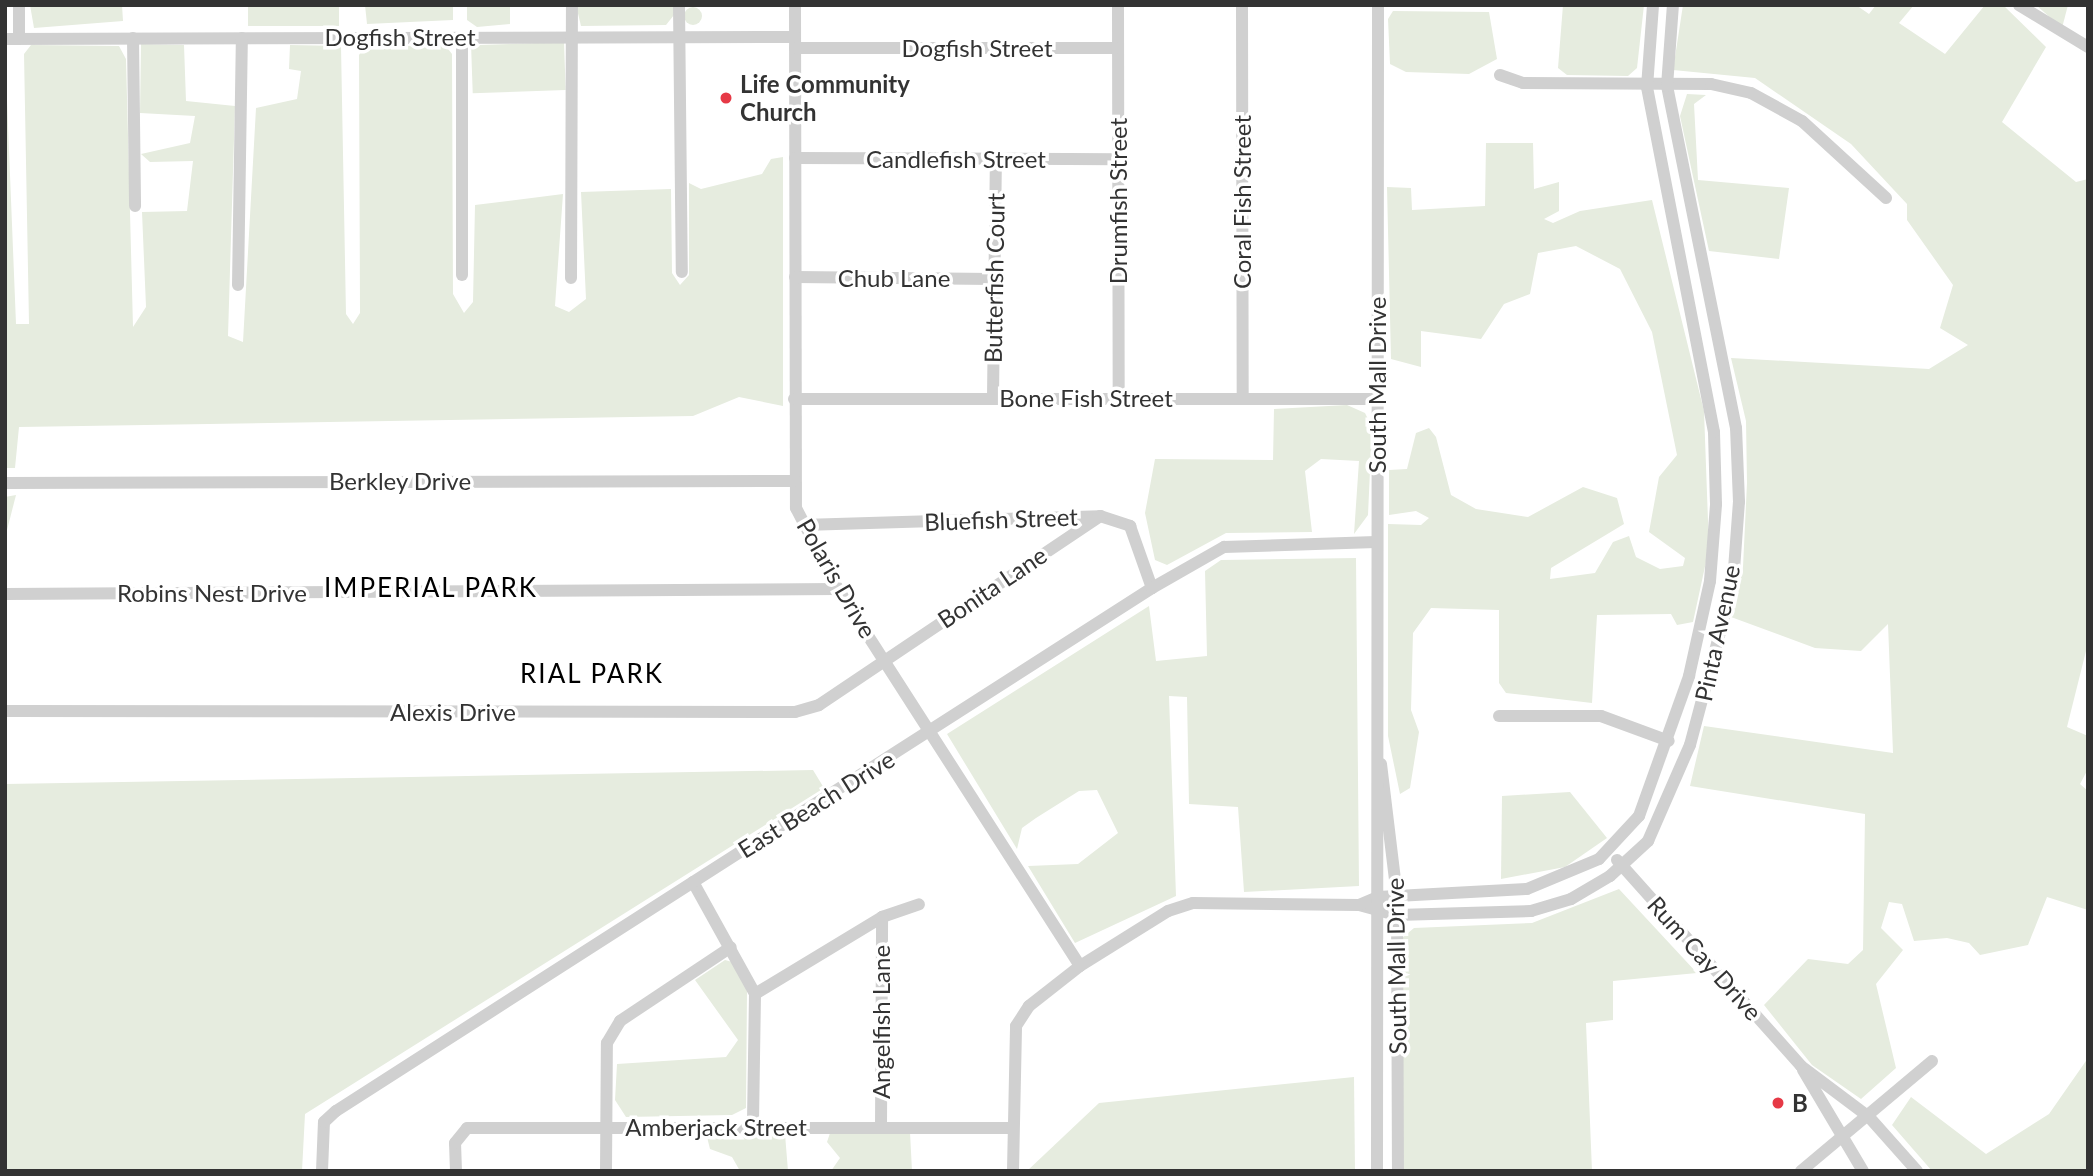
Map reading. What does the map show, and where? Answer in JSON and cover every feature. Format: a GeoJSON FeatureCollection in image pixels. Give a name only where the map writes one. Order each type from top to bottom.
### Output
{"type":"FeatureCollection","features":[{"type":"Feature","properties":{"kind":"street"},"geometry":{"type":"LineString","coordinates":[[19,5],[19,38]]}},
{"type":"Feature","properties":{"kind":"street"},"geometry":{"type":"LineString","coordinates":[[571,278],[572,5]]}},
{"type":"Feature","properties":{"kind":"street"},"geometry":{"type":"LineString","coordinates":[[679,5],[682,272]]}},
{"type":"Feature","properties":{"kind":"street","name":"Polaris Drive"},"geometry":{"type":"LineString","coordinates":[[795,5],[794,481],[803,525],[838,589],[1080,966]]}},
{"type":"Feature","properties":{"kind":"street","name":"Drumfish Street"},"geometry":{"type":"LineString","coordinates":[[1118,5],[1119,398]]}},
{"type":"Feature","properties":{"kind":"street","name":"Coral Fish Street"},"geometry":{"type":"LineString","coordinates":[[1242,5],[1243,398]]}},
{"type":"Feature","properties":{"kind":"street","name":"South Mall Drive"},"geometry":{"type":"LineString","coordinates":[[1377,5],[1376,542],[1381,764],[1377,1171]]}},
{"type":"Feature","properties":{"kind":"street","name":"Pinta Avenue"},"geometry":{"type":"LineString","coordinates":[[1359,905],[1378,897],[1527,889],[1565,877],[1609,851],[1639,816],[1669,741],[1710,581],[1714,432],[1647,87],[1653,5]]}},
{"type":"Feature","properties":{"kind":"street","name":"Pinta Avenue"},"geometry":{"type":"LineString","coordinates":[[1378,915],[1551,907],[1622,866],[1666,810],[1709,681],[1732,583],[1736,428],[1667,86],[1673,5]]}},
{"type":"Feature","properties":{"kind":"street"},"geometry":{"type":"LineString","coordinates":[[2019,5],[2088,47]]}},
{"type":"Feature","properties":{"kind":"street","name":"Dogfish Street"},"geometry":{"type":"LineString","coordinates":[[5,39],[679,36],[794,43],[1117,48]]}},
{"type":"Feature","properties":{"kind":"street"},"geometry":{"type":"LineString","coordinates":[[462,37],[462,275]]}},
{"type":"Feature","properties":{"kind":"street"},"geometry":{"type":"LineString","coordinates":[[133,38],[135,206]]}},
{"type":"Feature","properties":{"kind":"street"},"geometry":{"type":"LineString","coordinates":[[238,285],[242,38]]}},
{"type":"Feature","properties":{"kind":"street"},"geometry":{"type":"LineString","coordinates":[[1500,75],[1523,83],[1647,87],[1711,85],[1751,93],[1842,153],[1886,198]]}},
{"type":"Feature","properties":{"kind":"street","name":"Candlefish Street"},"geometry":{"type":"LineString","coordinates":[[794,158],[1118,159]]}},
{"type":"Feature","properties":{"kind":"street","name":"Butterfish Court"},"geometry":{"type":"LineString","coordinates":[[993,397],[996,160]]}},
{"type":"Feature","properties":{"kind":"street","name":"Chub Lane"},"geometry":{"type":"LineString","coordinates":[[795,277],[993,279]]}},
{"type":"Feature","properties":{"kind":"street","name":"Bone Fish Street"},"geometry":{"type":"LineString","coordinates":[[794,399],[1378,399]]}},
{"type":"Feature","properties":{"kind":"street"},"geometry":{"type":"LineString","coordinates":[[1714,432],[1736,428]]}},
{"type":"Feature","properties":{"kind":"street","name":"Berkley Drive"},"geometry":{"type":"LineString","coordinates":[[5,483],[794,481]]}},
{"type":"Feature","properties":{"kind":"street","name":"Bluefish Street"},"geometry":{"type":"LineString","coordinates":[[803,525],[1100,516],[1130,526],[1152,589]]}},
{"type":"Feature","properties":{"kind":"street","name":"Bonita Lane"},"geometry":{"type":"LineString","coordinates":[[885,659],[1100,516]]}},
{"type":"Feature","properties":{"kind":"street","name":"East Beach Drive"},"geometry":{"type":"LineString","coordinates":[[322,1171],[324,1122],[336,1111],[1152,589],[1224,547],[1376,542]]}},
{"type":"Feature","properties":{"kind":"street","name":"Robins Nest Drive"},"geometry":{"type":"LineString","coordinates":[[5,594],[838,589]]}},
{"type":"Feature","properties":{"kind":"street","name":"Alexis Drive"},"geometry":{"type":"LineString","coordinates":[[5,711],[795,712],[819,705],[885,659]]}},
{"type":"Feature","properties":{"kind":"street"},"geometry":{"type":"LineString","coordinates":[[1499,716],[1601,716],[1669,741]]}},
{"type":"Feature","properties":{"kind":"street","name":"South Mall Drive"},"geometry":{"type":"LineString","coordinates":[[1381,764],[1397,896],[1398,1171]]}},
{"type":"Feature","properties":{"kind":"street","name":"Rum Cay Drive"},"geometry":{"type":"LineString","coordinates":[[1609,851],[1801,1066],[1869,1117],[1917,1171]]}},
{"type":"Feature","properties":{"kind":"street"},"geometry":{"type":"LineString","coordinates":[[693,882],[755,995],[753,1126]]}},
{"type":"Feature","properties":{"kind":"street","name":"Angelfish Lane"},"geometry":{"type":"LineString","coordinates":[[755,995],[882,918],[919,904]]}},
{"type":"Feature","properties":{"kind":"street"},"geometry":{"type":"LineString","coordinates":[[1013,1171],[1016,1026],[1029,1006],[1080,966],[1184,904],[1359,905],[1378,915]]}},
{"type":"Feature","properties":{"kind":"street","name":"Angelfish Lane"},"geometry":{"type":"LineString","coordinates":[[881,1127],[882,918]]}},
{"type":"Feature","properties":{"kind":"street"},"geometry":{"type":"LineString","coordinates":[[606,1171],[607,1043],[620,1021],[731,947]]}},
{"type":"Feature","properties":{"kind":"street"},"geometry":{"type":"LineString","coordinates":[[1378,1015],[1397,1015]]}},
{"type":"Feature","properties":{"kind":"street"},"geometry":{"type":"LineString","coordinates":[[1801,1171],[1839,1138],[1869,1117],[1932,1061]]}},
{"type":"Feature","properties":{"kind":"street","name":"Rum Cay Drive"},"geometry":{"type":"LineString","coordinates":[[1801,1066],[1839,1138],[1863,1171]]}},
{"type":"Feature","properties":{"kind":"street","name":"Amberjack Street"},"geometry":{"type":"LineString","coordinates":[[456,1171],[455,1143],[467,1128],[1013,1128]]}},
{"type":"Feature","properties":{"kind":"shaded area"},"geometry":{"type":"Polygon","coordinates":[[[30,5],[122,5],[123,21],[34,28],[30,5]]]}},
{"type":"Feature","properties":{"kind":"shaded area"},"geometry":{"type":"Polygon","coordinates":[[[248,5],[339,5],[339,26],[248,26],[248,5]]]}},
{"type":"Feature","properties":{"kind":"shaded area"},"geometry":{"type":"Polygon","coordinates":[[[365,5],[453,5],[453,20],[367,24],[365,5]]]}},
{"type":"Feature","properties":{"kind":"shaded area"},"geometry":{"type":"Polygon","coordinates":[[[467,5],[510,5],[510,24],[477,27],[467,20],[467,5]]]}},
{"type":"Feature","properties":{"kind":"shaded area"},"geometry":{"type":"Polygon","coordinates":[[[576,5],[674,5],[674,15],[666,25],[581,26],[576,5]]]}},
{"type":"Feature","properties":{"kind":"shaded area"},"geometry":{"type":"Polygon","coordinates":[[[1563,5],[1644,5],[1637,68],[1628,76],[1567,75],[1558,68],[1563,5]]]}},
{"type":"Feature","properties":{"kind":"shaded area"},"geometry":{"type":"Polygon","coordinates":[[[1683,5],[1856,5],[1869,14],[1876,5],[1914,5],[1899,23],[1945,54],[1985,5],[2003,5],[2046,47],[2002,122],[2076,182],[2088,179],[2088,643],[2067,727],[2088,736],[2088,769],[2080,784],[2088,791],[2088,910],[2047,897],[2028,945],[1980,955],[1969,943],[1947,938],[1914,941],[1902,904],[1889,902],[1881,928],[1903,950],[1876,984],[1896,1068],[1861,1099],[1812,1065],[1764,1005],[1808,959],[1848,964],[1863,950],[1865,814],[1690,786],[1704,726],[1893,753],[1888,624],[1861,651],[1815,648],[1731,617],[1743,567],[1747,483],[1746,421],[1731,358],[1929,369],[1968,345],[1940,328],[1953,285],[1907,220],[1907,204],[1851,144],[1755,78],[1673,70],[1683,5]]]}},
{"type":"Feature","properties":{"kind":"shaded area"},"geometry":{"type":"Polygon","coordinates":[[[2036,5],[2068,5],[2062,28],[2036,5]]]}},
{"type":"Feature","properties":{"kind":"shaded area"},"geometry":{"type":"Polygon","coordinates":[[[689,7],[697,7],[702,16],[700,23],[689,25],[684,20],[684,12],[689,7]]]}},
{"type":"Feature","properties":{"kind":"shaded area"},"geometry":{"type":"Polygon","coordinates":[[[1393,11],[1489,12],[1497,59],[1469,74],[1406,72],[1390,64],[1388,19],[1393,11]]]}},
{"type":"Feature","properties":{"kind":"shaded area"},"geometry":{"type":"Polygon","coordinates":[[[564,42],[566,90],[473,93],[471,45],[564,42]]]}},
{"type":"Feature","properties":{"kind":"shaded area"},"geometry":{"type":"Polygon","coordinates":[[[141,44],[184,45],[186,101],[235,106],[228,336],[243,342],[256,108],[297,99],[301,71],[289,69],[290,45],[341,46],[346,314],[353,324],[360,313],[359,55],[364,47],[445,45],[452,54],[453,294],[464,313],[473,302],[475,205],[563,194],[555,306],[569,312],[586,299],[581,192],[671,189],[672,273],[680,285],[689,275],[689,183],[701,189],[762,174],[771,159],[783,157],[783,406],[739,397],[693,416],[19,427],[15,468],[5,468],[5,50],[16,324],[29,324],[24,54],[31,45],[119,46],[126,59],[133,327],[146,307],[142,212],[187,211],[193,161],[150,162],[141,154],[190,143],[195,116],[140,113],[141,44]]]}},
{"type":"Feature","properties":{"kind":"shaded area"},"geometry":{"type":"Polygon","coordinates":[[[1687,94],[1706,95],[1694,104],[1698,180],[1789,188],[1779,259],[1709,251],[1680,116],[1687,94]]]}},
{"type":"Feature","properties":{"kind":"shaded area"},"geometry":{"type":"Polygon","coordinates":[[[1486,143],[1533,143],[1534,189],[1559,182],[1559,211],[1544,219],[1553,223],[1580,211],[1652,200],[1704,411],[1709,548],[1693,622],[1677,625],[1671,614],[1597,615],[1592,703],[1506,693],[1499,683],[1499,610],[1431,608],[1413,633],[1411,710],[1419,732],[1410,788],[1400,794],[1388,736],[1388,524],[1421,525],[1429,518],[1416,511],[1389,515],[1389,470],[1407,469],[1416,433],[1429,428],[1436,437],[1451,495],[1476,509],[1528,517],[1583,487],[1617,498],[1624,524],[1551,568],[1550,579],[1595,573],[1613,542],[1629,536],[1636,557],[1660,569],[1683,566],[1685,558],[1649,532],[1659,477],[1677,455],[1652,332],[1620,269],[1576,246],[1538,253],[1530,294],[1504,304],[1481,339],[1421,331],[1421,367],[1391,359],[1387,187],[1411,188],[1412,210],[1485,206],[1486,143]]]}},
{"type":"Feature","properties":{"kind":"shaded area"},"geometry":{"type":"Polygon","coordinates":[[[1347,405],[1365,413],[1372,427],[1368,515],[1354,534],[1359,461],[1321,459],[1305,471],[1312,532],[1226,533],[1167,565],[1155,560],[1145,513],[1155,459],[1273,460],[1274,409],[1347,405]]]}},
{"type":"Feature","properties":{"kind":"shaded area"},"geometry":{"type":"Polygon","coordinates":[[[16,495],[6,534],[5,535],[5,497],[16,495]]]}},
{"type":"Feature","properties":{"kind":"shaded area"},"geometry":{"type":"Polygon","coordinates":[[[1356,558],[1359,886],[1244,892],[1238,807],[1189,804],[1187,697],[1169,696],[1176,896],[1075,943],[1028,866],[1078,864],[1118,833],[1097,790],[1079,791],[1022,828],[1017,849],[947,734],[1149,606],[1156,661],[1207,656],[1205,571],[1221,560],[1356,558]]]}},
{"type":"Feature","properties":{"kind":"shaded area"},"geometry":{"type":"Polygon","coordinates":[[[813,770],[824,788],[305,1114],[302,1171],[5,1171],[5,784],[813,770]]]}},
{"type":"Feature","properties":{"kind":"shaded area"},"geometry":{"type":"Polygon","coordinates":[[[1570,792],[1607,838],[1565,867],[1501,879],[1502,796],[1570,792]]]}},
{"type":"Feature","properties":{"kind":"shaded area"},"geometry":{"type":"Polygon","coordinates":[[[1619,889],[1697,973],[1613,981],[1613,1020],[1586,1023],[1592,1171],[1403,1171],[1402,938],[1414,928],[1532,923],[1619,889]]]}},
{"type":"Feature","properties":{"kind":"shaded area"},"geometry":{"type":"Polygon","coordinates":[[[725,960],[736,963],[747,991],[746,1108],[732,1115],[626,1117],[615,1100],[617,1064],[726,1057],[738,1040],[695,980],[725,960]]]}},
{"type":"Feature","properties":{"kind":"shaded area"},"geometry":{"type":"Polygon","coordinates":[[[2088,1058],[2088,1171],[1932,1171],[1892,1125],[1911,1097],[1986,1154],[2049,1114],[2088,1058]]]}},
{"type":"Feature","properties":{"kind":"shaded area"},"geometry":{"type":"Polygon","coordinates":[[[1354,1077],[1355,1171],[1027,1171],[1099,1103],[1354,1077]]]}},
{"type":"Feature","properties":{"kind":"shaded area"},"geometry":{"type":"Polygon","coordinates":[[[910,1132],[912,1171],[831,1171],[840,1158],[827,1142],[830,1133],[910,1132]]]}},
{"type":"Feature","properties":{"kind":"shaded area"},"geometry":{"type":"Polygon","coordinates":[[[706,1133],[785,1134],[788,1171],[740,1171],[732,1157],[710,1149],[706,1133]]]}},
{"type":"Feature","properties":{"kind":"place","name":"Life Community Church"},"geometry":{"type":"Point","coordinates":[726,98]}},
{"type":"Feature","properties":{"kind":"place","name":"B"},"geometry":{"type":"Point","coordinates":[1778,1103]}},
{"type":"Feature","properties":{"kind":"district","name":"IMPERIAL PARK"},"geometry":{"type":"Point","coordinates":[431,588]}},
{"type":"Feature","properties":{"kind":"district","name":"RIAL PARK"},"geometry":{"type":"Point","coordinates":[592,674]}}]}
